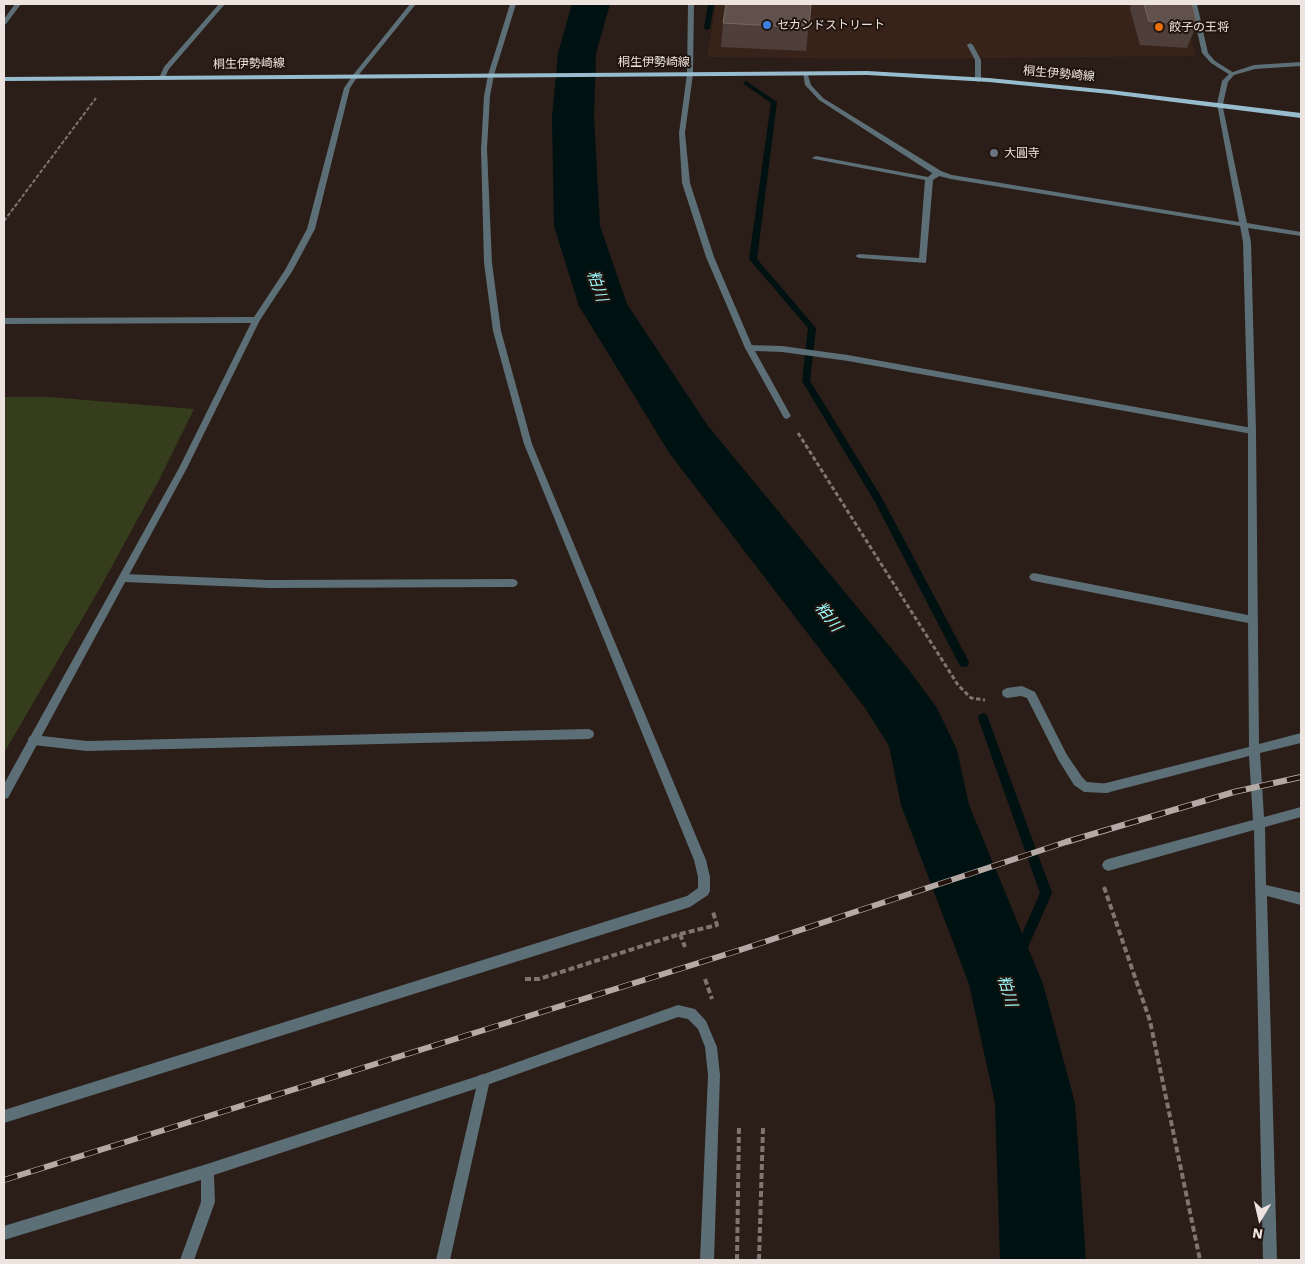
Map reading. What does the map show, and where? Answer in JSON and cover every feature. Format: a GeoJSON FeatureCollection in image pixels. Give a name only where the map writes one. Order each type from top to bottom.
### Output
{"type":"FeatureCollection","features":[{"type":"Feature","properties":{"kind":"main road","name":"桐生伊勢崎線"},"geometry":{"type":"LineString","coordinates":[[4,79],[867,73],[978,80],[1220,104],[1301,116]]}},
{"type":"Feature","properties":{"kind":"street"},"geometry":{"type":"LineString","coordinates":[[4,23],[18,4]]}},
{"type":"Feature","properties":{"kind":"street"},"geometry":{"type":"LineString","coordinates":[[162,78],[166,68],[222,4]]}},
{"type":"Feature","properties":{"kind":"street"},"geometry":{"type":"LineString","coordinates":[[4,794],[124,578],[182,468],[256,320],[289,270],[311,229],[347,88],[413,4]]}},
{"type":"Feature","properties":{"kind":"street"},"geometry":{"type":"LineString","coordinates":[[4,1116],[681,904],[690,901],[704,891],[704,877],[700,860],[528,444],[497,331],[488,263],[484,149],[487,96],[495,75],[513,4]]}},
{"type":"Feature","properties":{"kind":"street"},"geometry":{"type":"LineString","coordinates":[[691,4],[690,74],[682,133],[686,183],[710,257],[749,348],[787,416]]}},
{"type":"Feature","properties":{"kind":"street"},"geometry":{"type":"LineString","coordinates":[[1194,4],[1205,53],[1213,62],[1232,74]]}},
{"type":"Feature","properties":{"kind":"street"},"geometry":{"type":"LineString","coordinates":[[970,45],[978,60],[978,80]]}},
{"type":"Feature","properties":{"kind":"street"},"geometry":{"type":"LineString","coordinates":[[1270,1260],[1259,822],[1254,749],[1252,431],[1247,242],[1220,104],[1225,81],[1232,74],[1254,67],[1301,64]]}},
{"type":"Feature","properties":{"kind":"street"},"geometry":{"type":"LineString","coordinates":[[805,73],[808,85],[821,100],[938,172],[971,182],[1301,234]]}},
{"type":"Feature","properties":{"kind":"street"},"geometry":{"type":"LineString","coordinates":[[816,158],[929,178],[938,172]]}},
{"type":"Feature","properties":{"kind":"street"},"geometry":{"type":"LineString","coordinates":[[859,256],[923,261],[929,178]]}},
{"type":"Feature","properties":{"kind":"street"},"geometry":{"type":"LineString","coordinates":[[4,321],[244,318],[256,320]]}},
{"type":"Feature","properties":{"kind":"street"},"geometry":{"type":"LineString","coordinates":[[749,348],[782,349],[848,358],[1252,431]]}},
{"type":"Feature","properties":{"kind":"street"},"geometry":{"type":"LineString","coordinates":[[1034,577],[1254,620]]}},
{"type":"Feature","properties":{"kind":"street"},"geometry":{"type":"LineString","coordinates":[[124,578],[269,584],[513,583]]}},
{"type":"Feature","properties":{"kind":"street"},"geometry":{"type":"LineString","coordinates":[[1007,693],[1022,691],[1030,695],[1063,758],[1084,787],[1106,788],[1301,738]]}},
{"type":"Feature","properties":{"kind":"street"},"geometry":{"type":"LineString","coordinates":[[34,740],[87,746],[589,734]]}},
{"type":"Feature","properties":{"kind":"street"},"geometry":{"type":"LineString","coordinates":[[1108,865],[1301,812]]}},
{"type":"Feature","properties":{"kind":"street"},"geometry":{"type":"LineString","coordinates":[[1260,889],[1301,898]]}},
{"type":"Feature","properties":{"kind":"street"},"geometry":{"type":"LineString","coordinates":[[4,1233],[207,1171],[484,1080],[678,1011],[691,1013],[702,1025],[711,1047],[714,1075],[707,1260]]}},
{"type":"Feature","properties":{"kind":"street"},"geometry":{"type":"LineString","coordinates":[[443,1260],[484,1080]]}},
{"type":"Feature","properties":{"kind":"street"},"geometry":{"type":"LineString","coordinates":[[187,1260],[208,1202],[207,1171]]}},
{"type":"Feature","properties":{"kind":"path"},"geometry":{"type":"LineString","coordinates":[[4,221],[102,90]]}},
{"type":"Feature","properties":{"kind":"path"},"geometry":{"type":"LineString","coordinates":[[787,416],[958,684],[971,698],[984,700],[1007,693]]}},
{"type":"Feature","properties":{"kind":"path"},"geometry":{"type":"LineString","coordinates":[[1120,862],[1121,882],[1104,886],[1150,1021],[1200,1260]]}},
{"type":"Feature","properties":{"kind":"path"},"geometry":{"type":"LineString","coordinates":[[539,979],[680,934],[708,928]]}},
{"type":"Feature","properties":{"kind":"path"},"geometry":{"type":"LineString","coordinates":[[680,934],[686,947]]}},
{"type":"Feature","properties":{"kind":"path"},"geometry":{"type":"LineString","coordinates":[[759,1260],[762,1128]]}},
{"type":"Feature","properties":{"kind":"shaded area"},"geometry":{"type":"Polygon","coordinates":[[[716,4],[1183,4],[1195,56],[892,59],[707,57],[716,4]]]}},
{"type":"Feature","properties":{"kind":"green space"},"geometry":{"type":"Polygon","coordinates":[[[4,397],[49,397],[194,409],[158,482],[100,588],[4,753],[4,397]]]}},
{"type":"Feature","properties":{"kind":"building"},"geometry":{"type":"Polygon","coordinates":[[[726,4],[811,4],[809,28],[723,23],[726,4]]]}},
{"type":"Feature","properties":{"kind":"building"},"geometry":{"type":"Polygon","coordinates":[[[1144,4],[1192,4],[1197,24],[1149,21],[1144,4]]]}},
{"type":"Feature","properties":{"kind":"waterway","name":"粕川"},"geometry":{"type":"LineString","coordinates":[[591,4],[577,53],[573,117],[577,226],[603,306],[689,440],[887,689],[914,728],[924,750],[935,805],[1006,984],[1035,1103],[1043,1260]]}},
{"type":"Feature","properties":{"kind":"waterway"},"geometry":{"type":"LineString","coordinates":[[707,28],[711,4]]}},
{"type":"Feature","properties":{"kind":"waterway"},"geometry":{"type":"LineString","coordinates":[[746,83],[774,102],[753,259],[812,328],[806,381],[879,500],[964,663]]}},
{"type":"Feature","properties":{"kind":"waterway"},"geometry":{"type":"LineString","coordinates":[[983,718],[1046,893],[1006,984]]}},
{"type":"Feature","properties":{"kind":"railway"},"geometry":{"type":"LineString","coordinates":[[4,1180],[740,950],[1066,842],[1234,792],[1301,777]]}},
{"type":"Feature","properties":{"kind":"place","name":"セカンドストリート"},"geometry":{"type":"Point","coordinates":[767,25]}},
{"type":"Feature","properties":{"kind":"place","name":"餃子の王将"},"geometry":{"type":"Point","coordinates":[1159,27]}},
{"type":"Feature","properties":{"kind":"place","name":"大圓寺"},"geometry":{"type":"Point","coordinates":[994,153]}}]}
